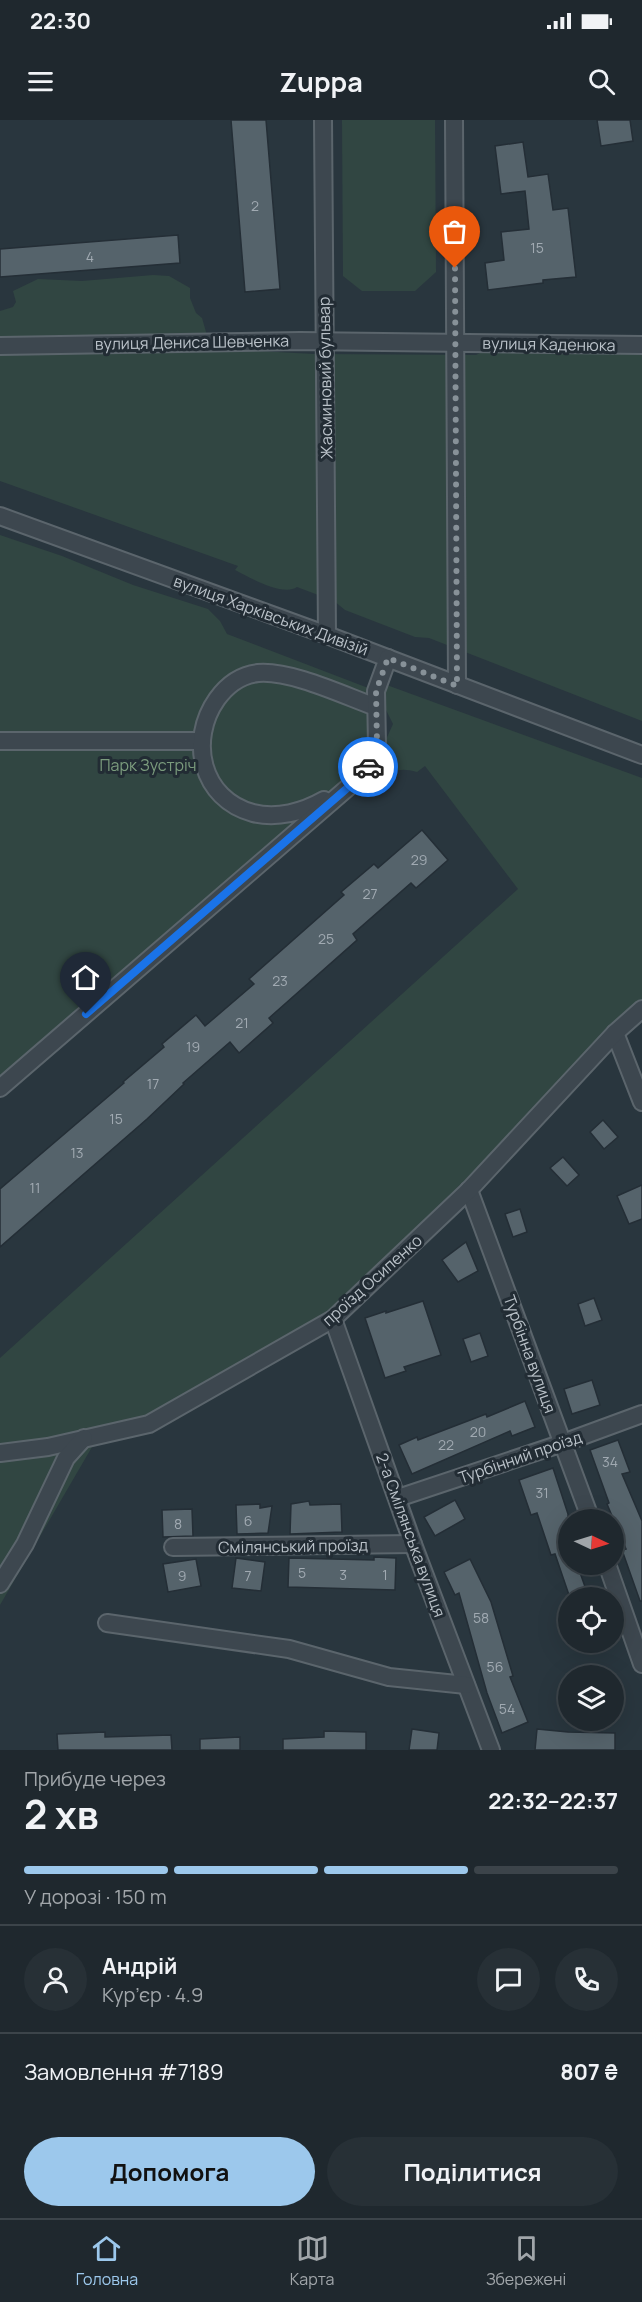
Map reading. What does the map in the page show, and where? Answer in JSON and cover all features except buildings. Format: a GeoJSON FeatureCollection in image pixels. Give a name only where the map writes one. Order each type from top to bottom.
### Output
{"type":"FeatureCollection","features":[{"type":"Feature","properties":{"kind":"street","name":"Жасминовий бульвар"},"geometry":{"type":"LineString","coordinates":[[323,120],[327,635]]}},
{"type":"Feature","properties":{"kind":"street"},"geometry":{"type":"LineString","coordinates":[[454,120],[457,686]]}},
{"type":"Feature","properties":{"kind":"street","name":"вулиця Дениса Шевченка"},"geometry":{"type":"LineString","coordinates":[[0,346],[456,342]]}},
{"type":"Feature","properties":{"kind":"street","name":"вулиця Каденюка"},"geometry":{"type":"LineString","coordinates":[[456,342],[642,345]]}},
{"type":"Feature","properties":{"kind":"street","name":"вулиця Харківських Дивізій"},"geometry":{"type":"LineString","coordinates":[[0,516],[327,635],[642,755]]}},
{"type":"Feature","properties":{"kind":"street"},"geometry":{"type":"LineString","coordinates":[[0,1088],[367,771],[377,745],[376,691],[388,658]]}},
{"type":"Feature","properties":{"kind":"street"},"geometry":{"type":"LineString","coordinates":[[348,788],[312,807],[285,814],[252,813],[240,807],[217,790],[204,767],[201,753],[202,741],[209,710],[232,682],[249,675],[271,673],[376,707]]}},
{"type":"Feature","properties":{"kind":"street"},"geometry":{"type":"LineString","coordinates":[[0,741],[202,741]]}},
{"type":"Feature","properties":{"kind":"street","name":"проїзд Осипенко"},"geometry":{"type":"LineString","coordinates":[[0,1453],[48,1448],[149,1424],[333,1319],[469,1190],[615,1033],[642,1009]]}},
{"type":"Feature","properties":{"kind":"street"},"geometry":{"type":"LineString","coordinates":[[615,1033],[642,1102]]}},
{"type":"Feature","properties":{"kind":"street","name":"Турбінна вулиця"},"geometry":{"type":"LineString","coordinates":[[469,1190],[587,1509]]}},
{"type":"Feature","properties":{"kind":"street","name":"2-а Смілянська вулиця"},"geometry":{"type":"LineString","coordinates":[[333,1319],[413,1545],[491,1750]]}},
{"type":"Feature","properties":{"kind":"street","name":"Турбінний проїзд"},"geometry":{"type":"LineString","coordinates":[[398,1498],[563,1443],[642,1413]]}},
{"type":"Feature","properties":{"kind":"street"},"geometry":{"type":"LineString","coordinates":[[0,1584],[25,1544],[66,1458],[84,1438]]}},
{"type":"Feature","properties":{"kind":"street","name":"Смілянський проїзд"},"geometry":{"type":"LineString","coordinates":[[173,1547],[413,1545]]}},
{"type":"Feature","properties":{"kind":"street"},"geometry":{"type":"LineString","coordinates":[[611,1575],[642,1664]]}},
{"type":"Feature","properties":{"kind":"street"},"geometry":{"type":"LineString","coordinates":[[107,1623],[289,1649],[389,1677],[466,1685]]}},
{"type":"Feature","properties":{"kind":"green space"},"geometry":{"type":"Polygon","coordinates":[[[342,120],[435,120],[436,272],[415,291],[362,291],[343,276],[342,120]]]}},
{"type":"Feature","properties":{"kind":"green space"},"geometry":{"type":"Polygon","coordinates":[[[153,275],[169,276],[190,288],[190,298],[196,313],[202,318],[210,346],[222,349],[314,354],[476,355],[482,352],[642,354],[642,721],[429,638],[415,637],[345,610],[334,601],[297,587],[283,590],[266,585],[235,570],[238,566],[0,481],[0,311],[13,307],[16,302],[13,291],[38,279],[82,281],[153,275]]]}},
{"type":"Feature","properties":{"kind":"green space","name":"Парк Зустріч"},"geometry":{"type":"Polygon","coordinates":[[[0,535],[62,556],[133,585],[208,609],[220,621],[227,634],[376,691],[367,771],[0,1088],[0,535]]]}},
{"type":"Feature","properties":{"kind":"green space"},"geometry":{"type":"Polygon","coordinates":[[[384,684],[642,778],[642,1007],[334,1308],[147,1418],[92,1447],[0,1605],[0,1358],[518,889],[425,766],[417,772],[394,771],[382,779],[377,760],[393,724],[381,700],[384,684]]]}},
{"type":"Feature","properties":{"kind":"way so far"},"geometry":{"type":"LineString","coordinates":[[368,767],[377,745],[376,691],[388,658],[457,686],[455,268]]}},
{"type":"Feature","properties":{"kind":"route"},"geometry":{"type":"LineString","coordinates":[[86,1014],[367,771],[368,767]]}}]}
